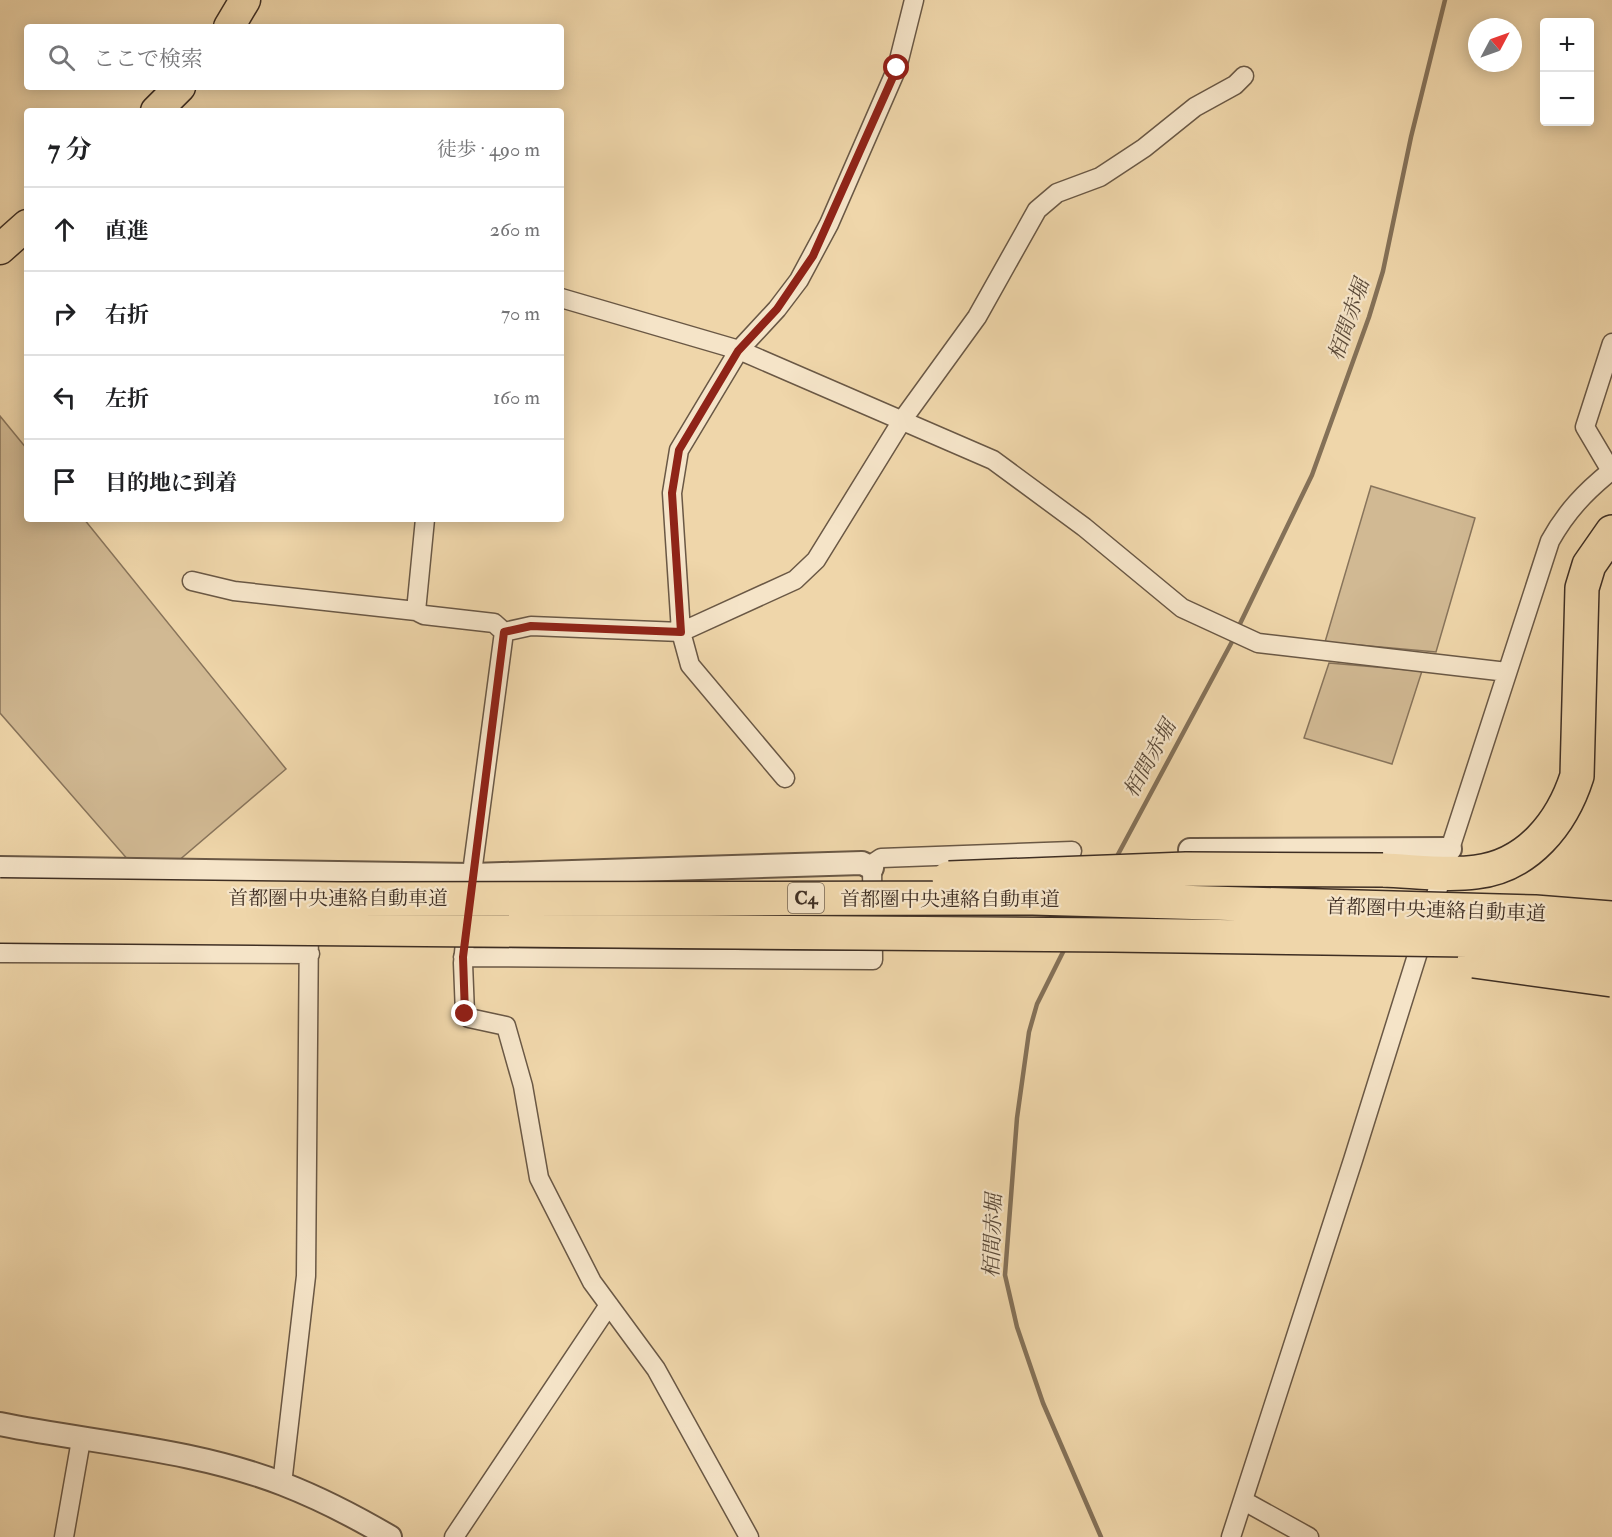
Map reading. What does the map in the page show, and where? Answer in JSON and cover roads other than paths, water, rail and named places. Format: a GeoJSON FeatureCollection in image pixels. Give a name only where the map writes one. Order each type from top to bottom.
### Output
{"type":"FeatureCollection","features":[{"type":"Feature","properties":{"kind":"highway"},"geometry":{"type":"LineString","coordinates":[[717,897],[953,878],[1078,871],[1305,868],[1475,872],[1501,866],[1520,857],[1554,825],[1569,801],[1577,776],[1582,588],[1589,565],[1612,532]]}},
{"type":"Feature","properties":{"kind":"highway","name":"首都圏中央連絡自動車道"},"geometry":{"type":"LineString","coordinates":[[0,895],[345,899],[1033,898],[1535,912],[1612,918]]}},
{"type":"Feature","properties":{"kind":"highway","name":"首都圏中央連絡自動車道"},"geometry":{"type":"LineString","coordinates":[[0,926],[1112,935],[1467,940],[1612,948]]}},
{"type":"Feature","properties":{"kind":"highway"},"geometry":{"type":"LineString","coordinates":[[1112,935],[1208,944],[1389,952],[1537,968],[1612,980]]}},
{"type":"Feature","properties":{"kind":"main road"},"geometry":{"type":"LineString","coordinates":[[232,24],[245,0]]}},
{"type":"Feature","properties":{"kind":"main road"},"geometry":{"type":"LineString","coordinates":[[160,108],[177,90]]}},
{"type":"Feature","properties":{"kind":"main road"},"geometry":{"type":"LineString","coordinates":[[0,249],[24,228]]}},
{"type":"Feature","properties":{"kind":"street"},"geometry":{"type":"LineString","coordinates":[[785,778],[690,664],[681,632],[672,493],[679,450],[738,351],[777,309],[813,256],[897,68],[914,0]]}},
{"type":"Feature","properties":{"kind":"street"},"geometry":{"type":"LineString","coordinates":[[504,632],[531,626],[681,632],[788,585],[809,568],[869,477],[903,419],[976,317],[1037,210],[1057,193],[1100,177],[1144,148],[1195,107],[1235,85],[1244,75]]}},
{"type":"Feature","properties":{"kind":"street"},"geometry":{"type":"LineString","coordinates":[[564,299],[738,351],[903,419],[993,460],[1076,521],[1182,608],[1258,643],[1507,672]]}},
{"type":"Feature","properties":{"kind":"street"},"geometry":{"type":"LineString","coordinates":[[1190,850],[1449,854],[1550,541],[1565,514],[1586,491],[1611,471],[1585,427],[1612,342]]}},
{"type":"Feature","properties":{"kind":"street"},"geometry":{"type":"LineString","coordinates":[[416,611],[425,522]]}},
{"type":"Feature","properties":{"kind":"street"},"geometry":{"type":"LineString","coordinates":[[192,581],[234,591],[416,611],[424,615],[494,623],[504,632]]}},
{"type":"Feature","properties":{"kind":"street"},"geometry":{"type":"LineString","coordinates":[[504,632],[463,957],[465,1014],[469,1018],[506,1026],[523,1086],[539,1178],[592,1282],[656,1369],[749,1537]]}},
{"type":"Feature","properties":{"kind":"street"},"geometry":{"type":"LineString","coordinates":[[463,957],[873,960],[872,864],[881,858],[1072,851]]}},
{"type":"Feature","properties":{"kind":"street"},"geometry":{"type":"LineString","coordinates":[[0,868],[472,875],[862,863],[872,868]]}},
{"type":"Feature","properties":{"kind":"street"},"geometry":{"type":"LineString","coordinates":[[282,1484],[306,1276],[310,954],[308,872]]}},
{"type":"Feature","properties":{"kind":"street"},"geometry":{"type":"LineString","coordinates":[[1231,1537],[1440,882]]}},
{"type":"Feature","properties":{"kind":"street"},"geometry":{"type":"LineString","coordinates":[[0,952],[310,954]]}},
{"type":"Feature","properties":{"kind":"street"},"geometry":{"type":"LineString","coordinates":[[454,1537],[609,1305]]}},
{"type":"Feature","properties":{"kind":"street"},"geometry":{"type":"LineString","coordinates":[[0,1424],[81,1440],[148,1449],[282,1484],[361,1520],[390,1537]]}},
{"type":"Feature","properties":{"kind":"street"},"geometry":{"type":"LineString","coordinates":[[64,1537],[81,1440]]}},
{"type":"Feature","properties":{"kind":"street"},"geometry":{"type":"LineString","coordinates":[[1244,1501],[1309,1537]]}},
{"type":"Feature","properties":{"kind":"waterway","name":"栢間赤堀"},"geometry":{"type":"LineString","coordinates":[[1237,630],[1312,475],[1369,317],[1383,271],[1411,137],[1445,0]]}},
{"type":"Feature","properties":{"kind":"waterway","name":"栢間赤堀"},"geometry":{"type":"LineString","coordinates":[[1115,860],[1234,638]]}},
{"type":"Feature","properties":{"kind":"waterway","name":"栢間赤堀"},"geometry":{"type":"LineString","coordinates":[[1066,946],[1037,1004],[1029,1032],[1017,1118],[1005,1275],[1017,1327],[1043,1403],[1101,1537]]}}]}
